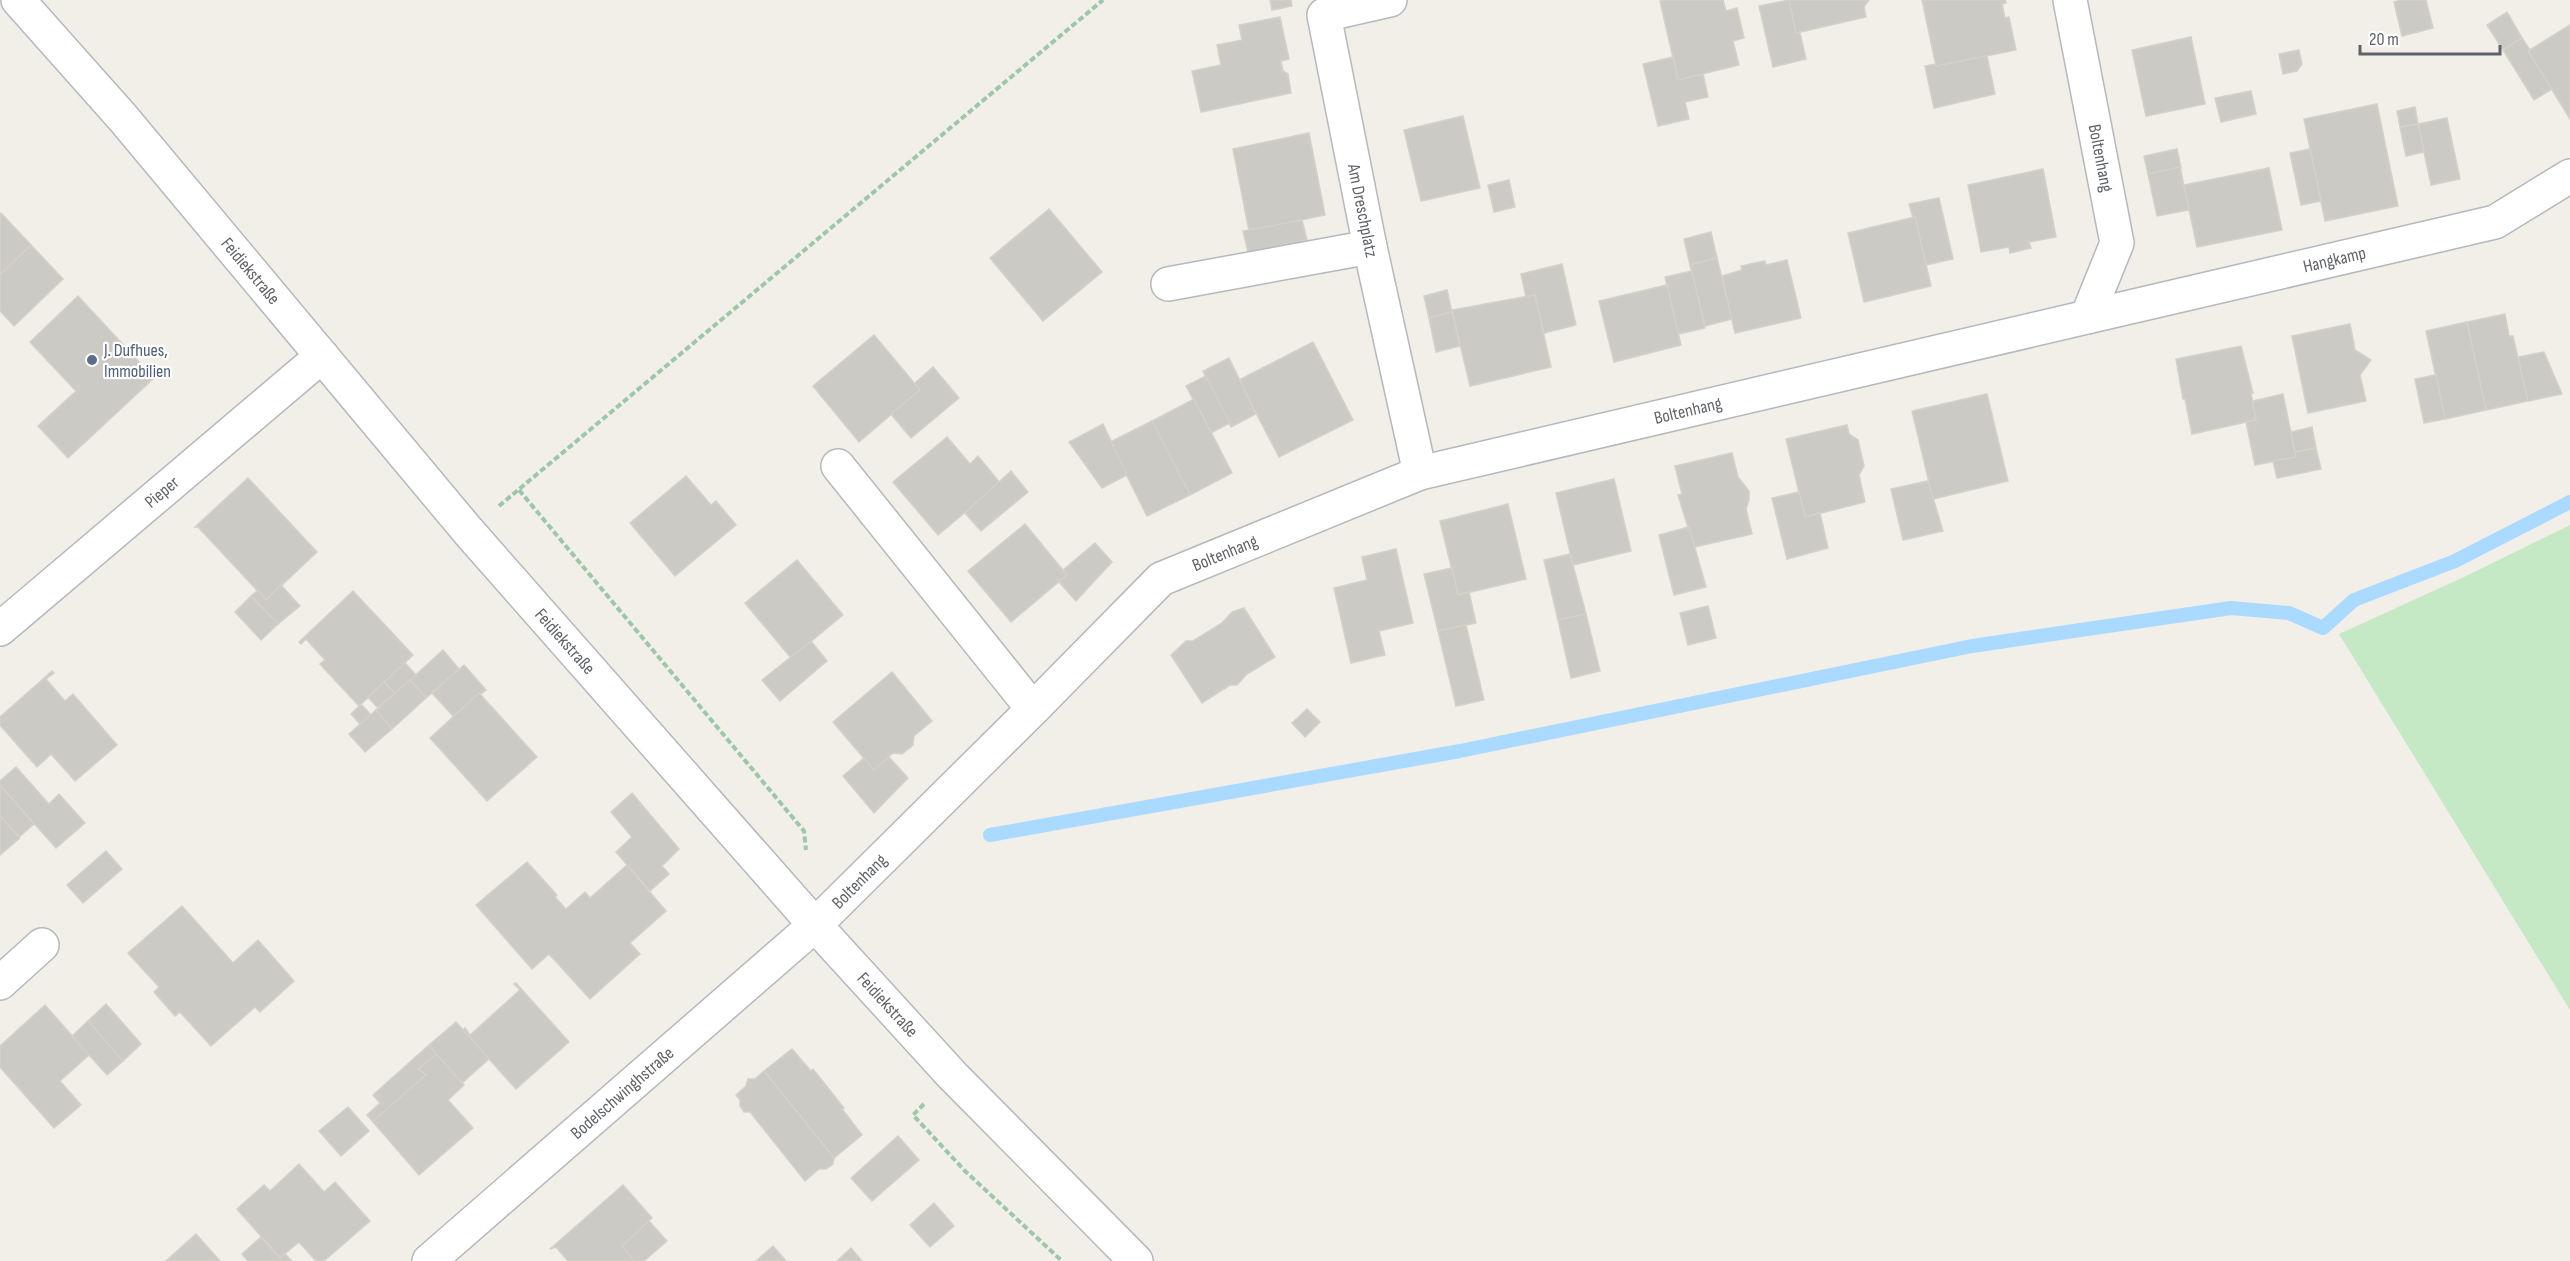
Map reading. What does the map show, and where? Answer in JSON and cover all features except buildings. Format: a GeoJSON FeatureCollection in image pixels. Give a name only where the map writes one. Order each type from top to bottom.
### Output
{"type":"FeatureCollection","features":[{"type":"Feature","properties":{"kind":"street","name":"Feidiekstraße"},"geometry":{"type":"LineString","coordinates":[[18,0],[123,118],[468,531],[815,925],[952,1075],[1136,1261]]}},
{"type":"Feature","properties":{"kind":"street","name":"Am Dreschplatz"},"geometry":{"type":"LineString","coordinates":[[1390,0],[1324,15],[1370,247],[1420,473]]}},
{"type":"Feature","properties":{"kind":"street","name":"Boltenhang"},"geometry":{"type":"LineString","coordinates":[[815,925],[1033,710],[1161,579],[1420,473],[2087,317],[2117,243],[2070,0]]}},
{"type":"Feature","properties":{"kind":"street","name":"Hangkamp"},"geometry":{"type":"LineString","coordinates":[[2087,317],[2495,222],[2570,176]]}},
{"type":"Feature","properties":{"kind":"street"},"geometry":{"type":"LineString","coordinates":[[1168,284],[1370,247]]}},
{"type":"Feature","properties":{"kind":"street","name":"Pieper"},"geometry":{"type":"LineString","coordinates":[[0,629],[322,356]]}},
{"type":"Feature","properties":{"kind":"street"},"geometry":{"type":"LineString","coordinates":[[838,466],[1033,710]]}},
{"type":"Feature","properties":{"kind":"street","name":"Bodelschwinghstraße"},"geometry":{"type":"LineString","coordinates":[[429,1261],[815,925]]}},
{"type":"Feature","properties":{"kind":"street"},"geometry":{"type":"LineString","coordinates":[[0,982],[42,945]]}},
{"type":"Feature","properties":{"kind":"path"},"geometry":{"type":"LineString","coordinates":[[807,854],[804,831],[519,490],[1103,0]]}},
{"type":"Feature","properties":{"kind":"path"},"geometry":{"type":"LineString","coordinates":[[952,1075],[913,1115],[965,1171],[1062,1261]]}},
{"type":"Feature","properties":{"kind":"green space"},"geometry":{"type":"Polygon","coordinates":[[[2570,525],[2570,1010],[2339,634],[2570,525]]]}},
{"type":"Feature","properties":{"kind":"waterway"},"geometry":{"type":"LineString","coordinates":[[990,835],[1460,751],[1972,646],[2231,608],[2289,613],[2323,628],[2354,600],[2455,561],[2570,502]]}},
{"type":"Feature","properties":{"kind":"place","name":"J. Dufhues, Immobilien"},"geometry":{"type":"Point","coordinates":[92,360]}}]}
